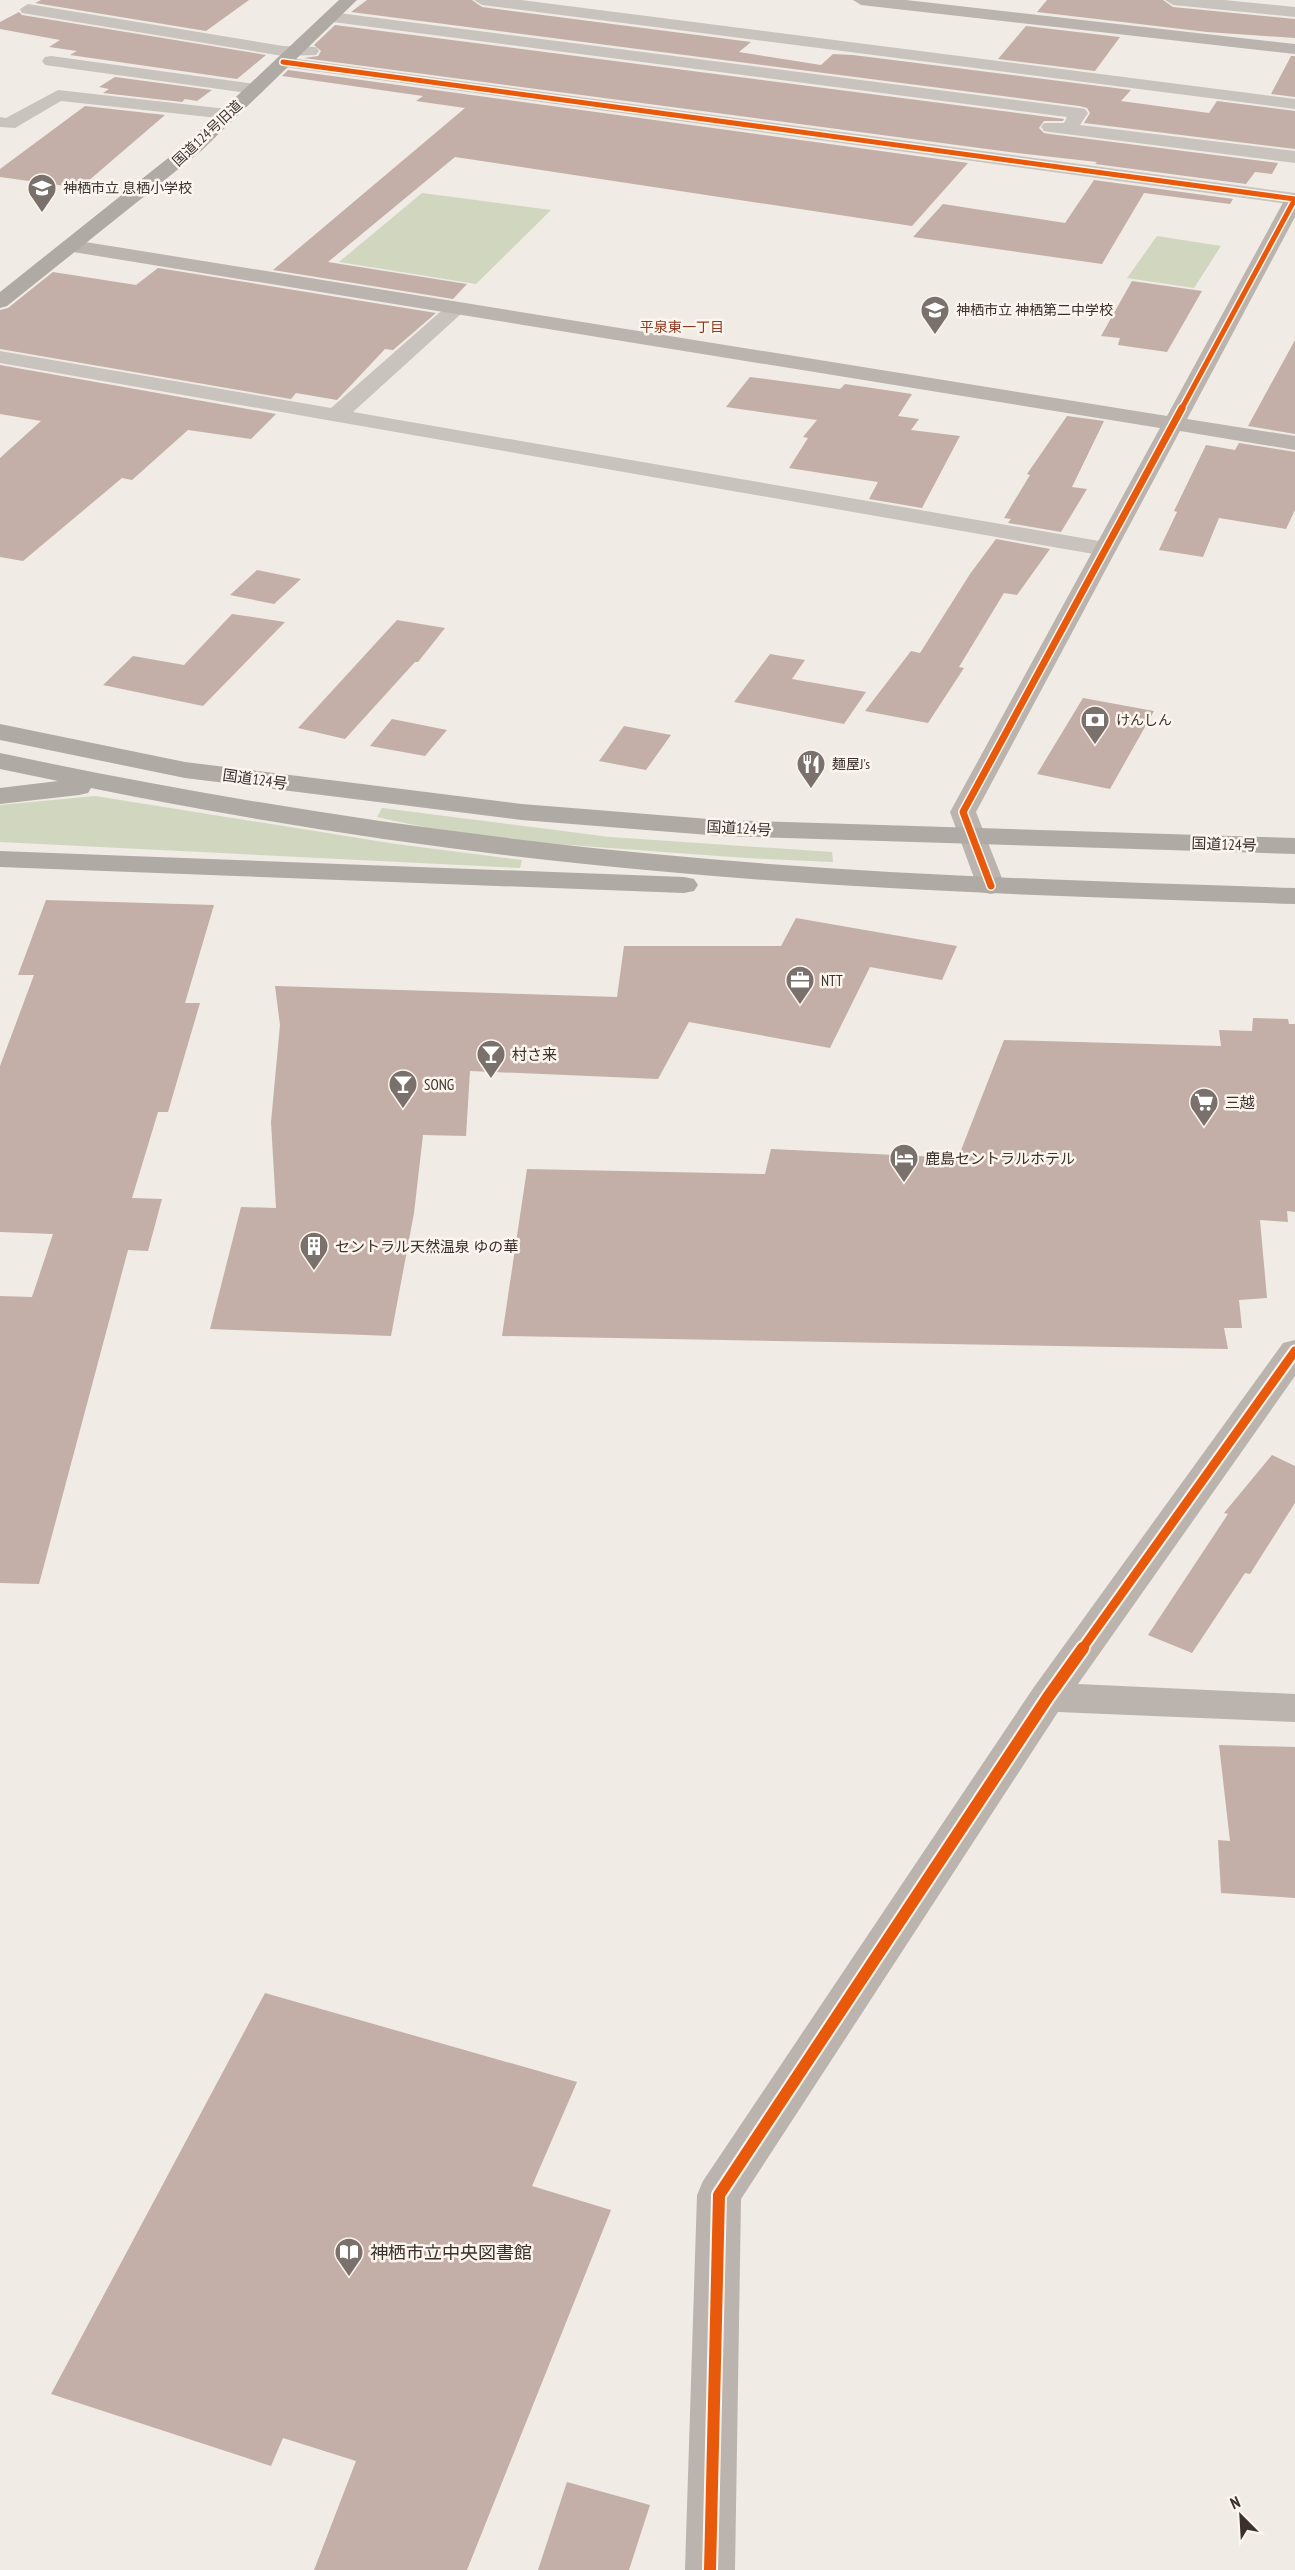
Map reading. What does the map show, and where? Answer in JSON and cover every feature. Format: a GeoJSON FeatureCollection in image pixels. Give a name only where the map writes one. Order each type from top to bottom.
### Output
{"type":"FeatureCollection","features":[{"type":"Feature","properties":{"kind":"highway","name":"国道124号旧道"},"geometry":{"type":"LineString","coordinates":[[0,302],[73,246],[194,147],[350,0]]}},
{"type":"Feature","properties":{"kind":"highway","name":"国道124号"},"geometry":{"type":"LineString","coordinates":[[0,732],[185,770],[522,812],[721,828],[1295,846]]}},
{"type":"Feature","properties":{"kind":"highway","name":"国道124号"},"geometry":{"type":"LineString","coordinates":[[0,761],[102,784],[366,830],[519,848],[747,871],[991,886],[1295,896]]}},
{"type":"Feature","properties":{"kind":"highway","name":"国道124号"},"geometry":{"type":"LineString","coordinates":[[0,796],[102,784],[185,770]]}},
{"type":"Feature","properties":{"kind":"highway","name":"国道124号"},"geometry":{"type":"LineString","coordinates":[[0,859],[750,888],[886,890],[991,886]]}},
{"type":"Feature","properties":{"kind":"street"},"geometry":{"type":"LineString","coordinates":[[482,0],[1295,104]]}},
{"type":"Feature","properties":{"kind":"street"},"geometry":{"type":"LineString","coordinates":[[861,0],[1295,49]]}},
{"type":"Feature","properties":{"kind":"street"},"geometry":{"type":"LineString","coordinates":[[1173,0],[1295,12]]}},
{"type":"Feature","properties":{"kind":"street"},"geometry":{"type":"LineString","coordinates":[[28,9],[283,51],[290,55],[1295,199],[963,812],[991,886]]}},
{"type":"Feature","properties":{"kind":"street"},"geometry":{"type":"LineString","coordinates":[[331,17],[1079,113],[1069,129]]}},
{"type":"Feature","properties":{"kind":"street"},"geometry":{"type":"LineString","coordinates":[[290,55],[401,60]]}},
{"type":"Feature","properties":{"kind":"street"},"geometry":{"type":"LineString","coordinates":[[51,61],[255,89]]}},
{"type":"Feature","properties":{"kind":"street"},"geometry":{"type":"LineString","coordinates":[[0,122],[9,124],[58,95],[227,114]]}},
{"type":"Feature","properties":{"kind":"street"},"geometry":{"type":"LineString","coordinates":[[1009,122],[1295,156]]}},
{"type":"Feature","properties":{"kind":"street"},"geometry":{"type":"LineString","coordinates":[[73,246],[1295,443]]}},
{"type":"Feature","properties":{"kind":"street"},"geometry":{"type":"LineString","coordinates":[[334,416],[455,309]]}},
{"type":"Feature","properties":{"kind":"street"},"geometry":{"type":"LineString","coordinates":[[0,357],[1105,549]]}},
{"type":"Feature","properties":{"kind":"street"},"geometry":{"type":"LineString","coordinates":[[710,2570],[718,2195],[1048,1697],[1295,1351]]}},
{"type":"Feature","properties":{"kind":"street"},"geometry":{"type":"LineString","coordinates":[[1048,1697],[1295,1708]]}},
{"type":"Feature","properties":{"kind":"green space"},"geometry":{"type":"Polygon","coordinates":[[[422,193],[551,210],[476,284],[339,262],[422,193]]]}},
{"type":"Feature","properties":{"kind":"green space"},"geometry":{"type":"Polygon","coordinates":[[[1157,236],[1221,246],[1194,288],[1127,278],[1157,236]]]}},
{"type":"Feature","properties":{"kind":"green space"},"geometry":{"type":"Polygon","coordinates":[[[95,796],[396,844],[522,860],[520,868],[0,842],[0,805],[95,796]]]}},
{"type":"Feature","properties":{"kind":"green space"},"geometry":{"type":"Polygon","coordinates":[[[382,808],[610,837],[832,852],[833,862],[507,839],[441,830],[377,817],[382,808]]]}},
{"type":"Feature","properties":{"kind":"building"},"geometry":{"type":"Polygon","coordinates":[[[41,0],[249,0],[206,31],[35,3],[41,0]]]}},
{"type":"Feature","properties":{"kind":"building"},"geometry":{"type":"Polygon","coordinates":[[[367,0],[472,0],[482,7],[751,42],[739,52],[821,65],[833,54],[853,55],[1131,90],[1121,101],[1209,113],[1217,101],[1295,111],[1295,149],[1084,123],[1090,113],[1087,108],[1079,106],[351,12],[367,0]]]}},
{"type":"Feature","properties":{"kind":"building"},"geometry":{"type":"Polygon","coordinates":[[[1047,0],[1163,0],[1173,7],[1295,19],[1295,38],[1207,32],[1037,12],[1047,0]]]}},
{"type":"Feature","properties":{"kind":"building"},"geometry":{"type":"Polygon","coordinates":[[[19,12],[22,15],[266,55],[237,79],[70,55],[77,51],[49,47],[60,40],[0,29],[0,22],[19,12]]]}},
{"type":"Feature","properties":{"kind":"building"},"geometry":{"type":"Polygon","coordinates":[[[335,25],[1064,119],[1063,121],[1044,121],[1039,128],[1044,133],[1050,134],[1278,163],[1272,174],[1255,172],[1246,184],[1095,164],[1097,162],[304,58],[318,56],[321,51],[314,45],[335,25]]]}},
{"type":"Feature","properties":{"kind":"building"},"geometry":{"type":"Polygon","coordinates":[[[1026,26],[1120,37],[1095,71],[998,59],[1026,26]]]}},
{"type":"Feature","properties":{"kind":"building"},"geometry":{"type":"Polygon","coordinates":[[[1291,56],[1295,56],[1295,97],[1271,94],[1291,56]]]}},
{"type":"Feature","properties":{"kind":"building"},"geometry":{"type":"Polygon","coordinates":[[[288,70],[968,163],[912,226],[455,157],[328,262],[467,284],[453,299],[273,270],[465,108],[416,101],[423,96],[282,76],[288,70]]]}},
{"type":"Feature","properties":{"kind":"building"},"geometry":{"type":"Polygon","coordinates":[[[115,77],[212,90],[197,101],[185,99],[182,102],[103,93],[109,89],[99,87],[115,77]]]}},
{"type":"Feature","properties":{"kind":"building"},"geometry":{"type":"Polygon","coordinates":[[[85,106],[165,115],[80,188],[0,177],[0,169],[85,106]]]}},
{"type":"Feature","properties":{"kind":"building"},"geometry":{"type":"Polygon","coordinates":[[[1094,180],[1233,199],[1230,204],[1144,193],[1102,264],[913,237],[943,204],[1065,223],[1094,180]]]}},
{"type":"Feature","properties":{"kind":"building"},"geometry":{"type":"Polygon","coordinates":[[[158,268],[436,313],[393,350],[385,349],[337,400],[296,393],[291,399],[0,349],[0,310],[8,308],[53,272],[136,285],[158,268]]]}},
{"type":"Feature","properties":{"kind":"building"},"geometry":{"type":"Polygon","coordinates":[[[1132,281],[1202,291],[1167,352],[1118,345],[1120,338],[1101,336],[1132,281]]]}},
{"type":"Feature","properties":{"kind":"building"},"geometry":{"type":"Polygon","coordinates":[[[1295,340],[1295,434],[1248,426],[1295,340]]]}},
{"type":"Feature","properties":{"kind":"building"},"geometry":{"type":"Polygon","coordinates":[[[0,365],[276,414],[251,439],[188,430],[132,480],[122,478],[23,561],[0,557],[0,458],[41,421],[0,414],[0,365]]]}},
{"type":"Feature","properties":{"kind":"building"},"geometry":{"type":"Polygon","coordinates":[[[750,377],[840,389],[845,384],[912,394],[898,416],[919,419],[911,430],[960,436],[922,508],[869,499],[878,482],[789,468],[808,438],[803,437],[817,420],[726,407],[750,377]]]}},
{"type":"Feature","properties":{"kind":"building"},"geometry":{"type":"Polygon","coordinates":[[[1067,416],[1104,421],[1072,487],[1087,489],[1061,532],[1008,523],[1011,519],[1004,518],[1030,475],[1027,474],[1067,416]]]}},
{"type":"Feature","properties":{"kind":"building"},"geometry":{"type":"Polygon","coordinates":[[[1239,443],[1295,452],[1295,510],[1286,529],[1219,518],[1203,557],[1159,550],[1177,512],[1174,511],[1206,445],[1235,450],[1239,443]]]}},
{"type":"Feature","properties":{"kind":"building"},"geometry":{"type":"Polygon","coordinates":[[[996,539],[1050,549],[1017,595],[1004,593],[959,667],[964,668],[928,723],[865,711],[911,651],[920,653],[970,574],[996,539]]]}},
{"type":"Feature","properties":{"kind":"building"},"geometry":{"type":"Polygon","coordinates":[[[257,570],[301,579],[274,604],[230,595],[257,570]]]}},
{"type":"Feature","properties":{"kind":"building"},"geometry":{"type":"Polygon","coordinates":[[[232,614],[285,622],[203,706],[103,685],[133,656],[184,665],[232,614]]]}},
{"type":"Feature","properties":{"kind":"building"},"geometry":{"type":"Polygon","coordinates":[[[397,620],[445,628],[418,662],[415,662],[345,739],[298,728],[397,620]]]}},
{"type":"Feature","properties":{"kind":"building"},"geometry":{"type":"Polygon","coordinates":[[[770,654],[805,660],[792,679],[866,692],[844,724],[734,702],[770,654]]]}},
{"type":"Feature","properties":{"kind":"building","name":"けんしん"},"geometry":{"type":"Polygon","coordinates":[[[1083,698],[1154,711],[1110,789],[1037,774],[1083,698]]]}},
{"type":"Feature","properties":{"kind":"building"},"geometry":{"type":"Polygon","coordinates":[[[392,719],[447,730],[425,756],[370,746],[392,719]]]}},
{"type":"Feature","properties":{"kind":"building"},"geometry":{"type":"Polygon","coordinates":[[[624,726],[671,735],[646,770],[599,761],[624,726]]]}},
{"type":"Feature","properties":{"kind":"building"},"geometry":{"type":"Polygon","coordinates":[[[46,900],[214,905],[185,1003],[200,1003],[168,1112],[158,1112],[132,1198],[162,1199],[148,1251],[128,1250],[39,1584],[0,1583],[0,1296],[32,1297],[53,1234],[0,1232],[0,1066],[34,975],[18,975],[46,900]]]}},
{"type":"Feature","properties":{"kind":"building"},"geometry":{"type":"Polygon","coordinates":[[[796,918],[957,946],[942,980],[870,967],[830,1048],[689,1022],[658,1079],[470,1071],[466,1136],[423,1135],[414,1213],[391,1336],[210,1329],[241,1207],[276,1208],[271,1122],[280,1025],[275,986],[617,997],[624,946],[781,946],[796,918]]]}},
{"type":"Feature","properties":{"kind":"building","name":"鹿島セントラルホテル"},"geometry":{"type":"Polygon","coordinates":[[[1253,1018],[1288,1019],[1289,1024],[1295,1024],[1295,1212],[1287,1211],[1288,1222],[1260,1220],[1267,1298],[1239,1300],[1242,1328],[1224,1328],[1228,1349],[502,1336],[527,1169],[765,1174],[771,1149],[958,1158],[1004,1040],[1221,1046],[1219,1030],[1252,1031],[1253,1018]]]}},
{"type":"Feature","properties":{"kind":"building"},"geometry":{"type":"Polygon","coordinates":[[[1272,1455],[1295,1466],[1295,1503],[1250,1574],[1245,1573],[1192,1653],[1148,1635],[1228,1514],[1224,1513],[1272,1455]]]}},
{"type":"Feature","properties":{"kind":"building"},"geometry":{"type":"Polygon","coordinates":[[[1219,1745],[1295,1747],[1295,1898],[1221,1893],[1218,1840],[1230,1841],[1219,1745]]]}},
{"type":"Feature","properties":{"kind":"building","name":"神栖市立中央図書館"},"geometry":{"type":"Polygon","coordinates":[[[265,1993],[577,2082],[532,2186],[611,2210],[467,2570],[314,2570],[356,2461],[283,2438],[271,2466],[51,2394],[265,1993]]]}},
{"type":"Feature","properties":{"kind":"building"},"geometry":{"type":"Polygon","coordinates":[[[567,2482],[650,2505],[629,2570],[538,2570],[567,2482]]]}},
{"type":"Feature","properties":{"kind":"cycle path"},"geometry":{"type":"LineString","coordinates":[[283,62],[1295,199],[963,812],[991,886]]}},
{"type":"Feature","properties":{"kind":"cycle path"},"geometry":{"type":"LineString","coordinates":[[710,2570],[719,2195],[1048,1697],[1295,1351]]}},
{"type":"Feature","properties":{"kind":"place","name":"神栖市立 息栖小学校"},"geometry":{"type":"Point","coordinates":[42,214]}},
{"type":"Feature","properties":{"kind":"place","name":"神栖市立 神栖第二中学校"},"geometry":{"type":"Point","coordinates":[935,336]}},
{"type":"Feature","properties":{"kind":"place","name":"けんしん"},"geometry":{"type":"Point","coordinates":[1095,746]}},
{"type":"Feature","properties":{"kind":"place","name":"麺屋J's"},"geometry":{"type":"Point","coordinates":[811,790]}},
{"type":"Feature","properties":{"kind":"place","name":"NTT"},"geometry":{"type":"Point","coordinates":[800,1006]}},
{"type":"Feature","properties":{"kind":"place","name":"村さ来"},"geometry":{"type":"Point","coordinates":[491,1080]}},
{"type":"Feature","properties":{"kind":"place","name":"SONG"},"geometry":{"type":"Point","coordinates":[403,1110]}},
{"type":"Feature","properties":{"kind":"place","name":"三越"},"geometry":{"type":"Point","coordinates":[1204,1128]}},
{"type":"Feature","properties":{"kind":"place","name":"鹿島セントラルホテル"},"geometry":{"type":"Point","coordinates":[904,1184]}},
{"type":"Feature","properties":{"kind":"place","name":"セントラル天然温泉 ゆの華"},"geometry":{"type":"Point","coordinates":[314,1272]}},
{"type":"Feature","properties":{"kind":"place","name":"神栖市立中央図書館"},"geometry":{"type":"Point","coordinates":[349,2278]}},
{"type":"Feature","properties":{"kind":"district","name":"平泉東一丁目"},"geometry":{"type":"Point","coordinates":[682,327]}}]}
